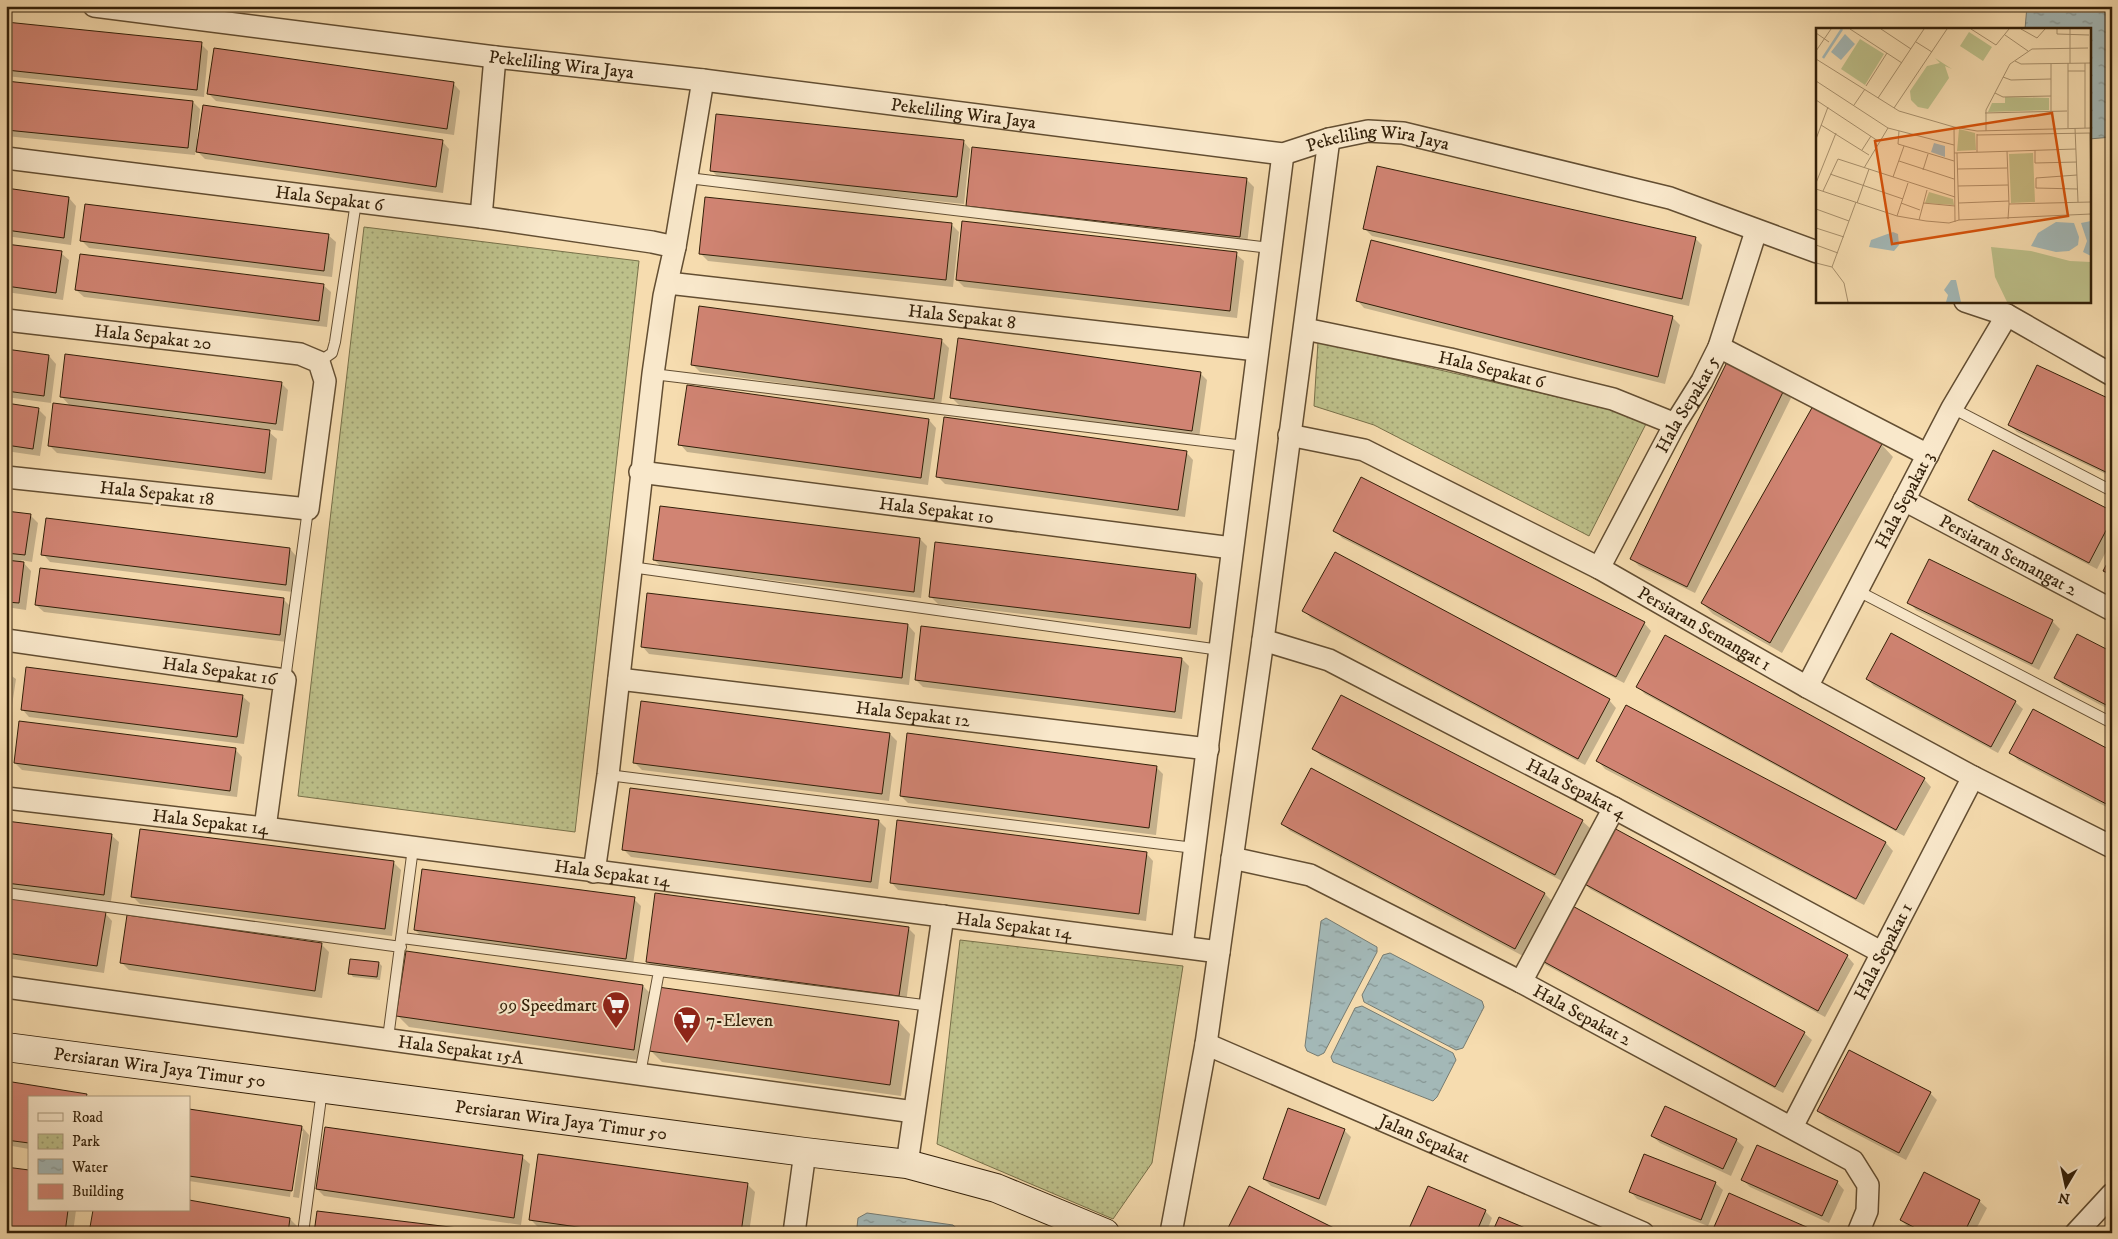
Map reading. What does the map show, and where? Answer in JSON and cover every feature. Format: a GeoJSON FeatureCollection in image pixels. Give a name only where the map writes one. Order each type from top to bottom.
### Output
{"type":"FeatureCollection","features":[{"type":"Feature","properties":{"kind":"street","name":"Pekeliling Wira Jaya"},"geometry":{"type":"LineString","coordinates":[[94,6],[496,57],[703,80],[1283,154],[1329,139],[1368,131],[1403,133],[1670,198],[1816,252]]}},
{"type":"Feature","properties":{"kind":"street"},"geometry":{"type":"LineString","coordinates":[[481,217],[496,57]]}},
{"type":"Feature","properties":{"kind":"street"},"geometry":{"type":"LineString","coordinates":[[594,872],[608,775],[640,472],[653,374],[688,178],[703,80]]}},
{"type":"Feature","properties":{"kind":"street"},"geometry":{"type":"LineString","coordinates":[[1171,1233],[1206,1044],[1263,640],[1329,139]]}},
{"type":"Feature","properties":{"kind":"street"},"geometry":{"type":"LineString","coordinates":[[1182,947],[1283,154]]}},
{"type":"Feature","properties":{"kind":"street","name":"Hala Sepakat 6"},"geometry":{"type":"LineString","coordinates":[[6,158],[481,217],[675,247]]}},
{"type":"Feature","properties":{"kind":"street","name":"Hala Sepakat 5"},"geometry":{"type":"LineString","coordinates":[[1599,568],[1675,424],[1702,381],[1719,347],[1756,231]]}},
{"type":"Feature","properties":{"kind":"street","name":"Hala Sepakat 8"},"geometry":{"type":"LineString","coordinates":[[668,283],[1257,350]]}},
{"type":"Feature","properties":{"kind":"street"},"geometry":{"type":"LineString","coordinates":[[1968,302],[2007,315],[2112,375]]}},
{"type":"Feature","properties":{"kind":"street","name":"Hala Sepakat 3"},"geometry":{"type":"LineString","coordinates":[[1807,687],[1952,408],[2007,315]]}},
{"type":"Feature","properties":{"kind":"street","name":"Hala Sepakat 20"},"geometry":{"type":"LineString","coordinates":[[6,320],[309,358]]}},
{"type":"Feature","properties":{"kind":"street","name":"Hala Sepakat 6"},"geometry":{"type":"LineString","coordinates":[[1305,329],[1450,359],[1613,399],[1675,424]]}},
{"type":"Feature","properties":{"kind":"street"},"geometry":{"type":"LineString","coordinates":[[1719,347],[1928,454]]}},
{"type":"Feature","properties":{"kind":"street"},"geometry":{"type":"LineString","coordinates":[[308,509],[325,381],[309,358]]}},
{"type":"Feature","properties":{"kind":"street","name":"Persiaran Semangat 1"},"geometry":{"type":"LineString","coordinates":[[1289,435],[1364,450],[1599,568],[1807,687],[1973,777],[2112,847]]}},
{"type":"Feature","properties":{"kind":"street","name":"Hala Sepakat 10"},"geometry":{"type":"LineString","coordinates":[[640,472],[1232,548]]}},
{"type":"Feature","properties":{"kind":"street","name":"Hala Sepakat 18"},"geometry":{"type":"LineString","coordinates":[[6,477],[308,509]]}},
{"type":"Feature","properties":{"kind":"street","name":"Persiaran Semangat 2"},"geometry":{"type":"LineString","coordinates":[[1904,500],[2112,610]]}},
{"type":"Feature","properties":{"kind":"street","name":"Hala Sepakat 16"},"geometry":{"type":"LineString","coordinates":[[6,640],[285,680],[266,828]]}},
{"type":"Feature","properties":{"kind":"street","name":"Hala Sepakat 4"},"geometry":{"type":"LineString","coordinates":[[1263,640],[1329,660],[1614,808],[1881,952]]}},
{"type":"Feature","properties":{"kind":"street","name":"Hala Sepakat 12"},"geometry":{"type":"LineString","coordinates":[[619,679],[1208,748]]}},
{"type":"Feature","properties":{"kind":"street","name":"Hala Sepakat 1"},"geometry":{"type":"LineString","coordinates":[[1792,1127],[1973,777]]}},
{"type":"Feature","properties":{"kind":"street","name":"Hala Sepakat 14"},"geometry":{"type":"LineString","coordinates":[[6,798],[266,828],[1219,952]]}},
{"type":"Feature","properties":{"kind":"street"},"geometry":{"type":"LineString","coordinates":[[1521,982],[1614,808]]}},
{"type":"Feature","properties":{"kind":"street","name":"Hala Sepakat 2"},"geometry":{"type":"LineString","coordinates":[[1232,858],[1310,876],[1521,982],[1853,1161],[1868,1186],[1867,1211],[1858,1233]]}},
{"type":"Feature","properties":{"kind":"street"},"geometry":{"type":"LineString","coordinates":[[907,1164],[943,916]]}},
{"type":"Feature","properties":{"kind":"street","name":"Hala Sepakat 15A"},"geometry":{"type":"LineString","coordinates":[[6,987],[388,1038],[914,1112]]}},
{"type":"Feature","properties":{"kind":"street","name":"Jalan Sepakat"},"geometry":{"type":"LineString","coordinates":[[1206,1044],[1642,1233]]}},
{"type":"Feature","properties":{"kind":"street","name":"Persiaran Wira Jaya Timur 50"},"geometry":{"type":"LineString","coordinates":[[6,1047],[907,1164],[996,1188],[1105,1233]]}},
{"type":"Feature","properties":{"kind":"street"},"geometry":{"type":"LineString","coordinates":[[794,1233],[805,1152]]}},
{"type":"Feature","properties":{"kind":"street"},"geometry":{"type":"LineString","coordinates":[[2082,1231],[2112,1194]]}},
{"type":"Feature","properties":{"kind":"lane"},"geometry":{"type":"LineString","coordinates":[[688,178],[1270,248]]}},
{"type":"Feature","properties":{"kind":"lane"},"geometry":{"type":"LineString","coordinates":[[309,358],[332,353],[356,202]]}},
{"type":"Feature","properties":{"kind":"lane"},"geometry":{"type":"LineString","coordinates":[[653,374],[1245,446]]}},
{"type":"Feature","properties":{"kind":"lane"},"geometry":{"type":"LineString","coordinates":[[1952,408],[2112,491]]}},
{"type":"Feature","properties":{"kind":"lane"},"geometry":{"type":"LineString","coordinates":[[285,680],[308,509]]}},
{"type":"Feature","properties":{"kind":"lane"},"geometry":{"type":"LineString","coordinates":[[631,567],[1220,650]]}},
{"type":"Feature","properties":{"kind":"lane"},"geometry":{"type":"LineString","coordinates":[[1858,591],[2112,723]]}},
{"type":"Feature","properties":{"kind":"lane"},"geometry":{"type":"LineString","coordinates":[[608,775],[1194,848]]}},
{"type":"Feature","properties":{"kind":"lane"},"geometry":{"type":"LineString","coordinates":[[388,1038],[413,848]]}},
{"type":"Feature","properties":{"kind":"lane"},"geometry":{"type":"LineString","coordinates":[[6,893],[401,943],[658,971],[931,1006]]}},
{"type":"Feature","properties":{"kind":"lane"},"geometry":{"type":"LineString","coordinates":[[640,1074],[658,971]]}},
{"type":"Feature","properties":{"kind":"lane"},"geometry":{"type":"LineString","coordinates":[[303,1233],[322,1089]]}},
{"type":"Feature","properties":{"kind":"green space"},"geometry":{"type":"Polygon","coordinates":[[[364,227],[639,261],[575,832],[298,796],[364,227]]]}},
{"type":"Feature","properties":{"kind":"green space"},"geometry":{"type":"Polygon","coordinates":[[[1318,342],[1649,418],[1589,536],[1374,425],[1314,406],[1318,342]]]}},
{"type":"Feature","properties":{"kind":"green space"},"geometry":{"type":"Polygon","coordinates":[[[960,940],[1183,966],[1152,1163],[1113,1219],[937,1144],[960,940]]]}},
{"type":"Feature","properties":{"kind":"water"},"geometry":{"type":"Polygon","coordinates":[[[2027,6],[2112,6],[2112,137],[2090,139],[2090,28],[2025,28],[2027,6]]]}},
{"type":"Feature","properties":{"kind":"water"},"geometry":{"type":"Polygon","coordinates":[[[1326,918],[1377,947],[1377,952],[1324,1053],[1318,1056],[1307,1051],[1305,1046],[1321,921],[1326,918]]]}},
{"type":"Feature","properties":{"kind":"water"},"geometry":{"type":"Polygon","coordinates":[[[1390,953],[1482,1001],[1484,1007],[1463,1048],[1456,1050],[1364,1002],[1362,995],[1383,955],[1390,953]]]}},
{"type":"Feature","properties":{"kind":"water"},"geometry":{"type":"Polygon","coordinates":[[[1362,1006],[1453,1053],[1456,1060],[1437,1097],[1433,1101],[1333,1062],[1331,1057],[1355,1008],[1362,1006]]]}},
{"type":"Feature","properties":{"kind":"water"},"geometry":{"type":"Polygon","coordinates":[[[867,1213],[953,1225],[962,1233],[859,1233],[857,1227],[858,1218],[867,1213]]]}},
{"type":"Feature","properties":{"kind":"building"},"geometry":{"type":"Polygon","coordinates":[[[6,22],[202,42],[197,90],[6,70],[6,22]]]}},
{"type":"Feature","properties":{"kind":"building"},"geometry":{"type":"Polygon","coordinates":[[[214,48],[454,82],[447,129],[207,94],[214,48]]]}},
{"type":"Feature","properties":{"kind":"building"},"geometry":{"type":"Polygon","coordinates":[[[6,81],[193,101],[188,148],[6,130],[6,81]]]}},
{"type":"Feature","properties":{"kind":"building"},"geometry":{"type":"Polygon","coordinates":[[[203,105],[443,140],[436,187],[196,152],[203,105]]]}},
{"type":"Feature","properties":{"kind":"building"},"geometry":{"type":"Polygon","coordinates":[[[716,114],[964,140],[957,197],[710,171],[716,114]]]}},
{"type":"Feature","properties":{"kind":"building"},"geometry":{"type":"Polygon","coordinates":[[[972,147],[1247,178],[1240,237],[966,206],[972,147]]]}},
{"type":"Feature","properties":{"kind":"building"},"geometry":{"type":"Polygon","coordinates":[[[1377,166],[1696,237],[1682,299],[1363,229],[1377,166]]]}},
{"type":"Feature","properties":{"kind":"building"},"geometry":{"type":"Polygon","coordinates":[[[6,188],[69,197],[64,238],[6,230],[6,188]]]}},
{"type":"Feature","properties":{"kind":"building"},"geometry":{"type":"Polygon","coordinates":[[[705,197],[952,223],[946,280],[699,254],[705,197]]]}},
{"type":"Feature","properties":{"kind":"building"},"geometry":{"type":"Polygon","coordinates":[[[85,204],[329,234],[324,271],[80,241],[85,204]]]}},
{"type":"Feature","properties":{"kind":"building"},"geometry":{"type":"Polygon","coordinates":[[[962,221],[1237,252],[1230,311],[956,280],[962,221]]]}},
{"type":"Feature","properties":{"kind":"building"},"geometry":{"type":"Polygon","coordinates":[[[1371,240],[1673,316],[1658,377],[1356,301],[1371,240]]]}},
{"type":"Feature","properties":{"kind":"building"},"geometry":{"type":"Polygon","coordinates":[[[6,244],[62,251],[56,293],[6,286],[6,244]]]}},
{"type":"Feature","properties":{"kind":"building"},"geometry":{"type":"Polygon","coordinates":[[[80,254],[324,284],[319,321],[75,290],[80,254]]]}},
{"type":"Feature","properties":{"kind":"building"},"geometry":{"type":"Polygon","coordinates":[[[699,306],[942,339],[934,399],[691,365],[699,306]]]}},
{"type":"Feature","properties":{"kind":"building"},"geometry":{"type":"Polygon","coordinates":[[[958,338],[1201,372],[1192,431],[950,398],[958,338]]]}},
{"type":"Feature","properties":{"kind":"building"},"geometry":{"type":"Polygon","coordinates":[[[6,349],[49,355],[44,396],[6,391],[6,349]]]}},
{"type":"Feature","properties":{"kind":"building"},"geometry":{"type":"Polygon","coordinates":[[[65,354],[282,382],[276,424],[60,397],[65,354]]]}},
{"type":"Feature","properties":{"kind":"building"},"geometry":{"type":"Polygon","coordinates":[[[1727,362],[1784,390],[1687,587],[1630,559],[1727,362]]]}},
{"type":"Feature","properties":{"kind":"building"},"geometry":{"type":"Polygon","coordinates":[[[2037,365],[2112,400],[2112,475],[2008,425],[2037,365]]]}},
{"type":"Feature","properties":{"kind":"building"},"geometry":{"type":"Polygon","coordinates":[[[687,385],[929,419],[921,478],[678,445],[687,385]]]}},
{"type":"Feature","properties":{"kind":"building"},"geometry":{"type":"Polygon","coordinates":[[[6,403],[39,408],[33,449],[6,445],[6,403]]]}},
{"type":"Feature","properties":{"kind":"building"},"geometry":{"type":"Polygon","coordinates":[[[53,403],[270,430],[265,473],[48,446],[53,403]]]}},
{"type":"Feature","properties":{"kind":"building"},"geometry":{"type":"Polygon","coordinates":[[[1813,406],[1882,444],[1770,643],[1701,603],[1813,406]]]}},
{"type":"Feature","properties":{"kind":"building"},"geometry":{"type":"Polygon","coordinates":[[[944,417],[1187,451],[1178,510],[936,477],[944,417]]]}},
{"type":"Feature","properties":{"kind":"building"},"geometry":{"type":"Polygon","coordinates":[[[1993,450],[2112,511],[2112,519],[2089,563],[1968,500],[1993,450]]]}},
{"type":"Feature","properties":{"kind":"building"},"geometry":{"type":"Polygon","coordinates":[[[1361,477],[1645,622],[1616,677],[1333,531],[1361,477]]]}},
{"type":"Feature","properties":{"kind":"building"},"geometry":{"type":"Polygon","coordinates":[[[660,506],[920,538],[914,592],[653,560],[660,506]]]}},
{"type":"Feature","properties":{"kind":"building"},"geometry":{"type":"Polygon","coordinates":[[[6,511],[31,514],[25,555],[6,553],[6,511]]]}},
{"type":"Feature","properties":{"kind":"building"},"geometry":{"type":"Polygon","coordinates":[[[46,518],[290,548],[286,585],[41,555],[46,518]]]}},
{"type":"Feature","properties":{"kind":"building"},"geometry":{"type":"Polygon","coordinates":[[[935,542],[1196,574],[1190,628],[929,597],[935,542]]]}},
{"type":"Feature","properties":{"kind":"building"},"geometry":{"type":"Polygon","coordinates":[[[1335,552],[1610,699],[1578,759],[1302,611],[1335,552]]]}},
{"type":"Feature","properties":{"kind":"building"},"geometry":{"type":"Polygon","coordinates":[[[2112,554],[2112,575],[2103,571],[2112,554]]]}},
{"type":"Feature","properties":{"kind":"building"},"geometry":{"type":"Polygon","coordinates":[[[1929,559],[2053,620],[2032,664],[1907,603],[1929,559]]]}},
{"type":"Feature","properties":{"kind":"building"},"geometry":{"type":"Polygon","coordinates":[[[6,560],[24,562],[19,603],[6,602],[6,560]]]}},
{"type":"Feature","properties":{"kind":"building"},"geometry":{"type":"Polygon","coordinates":[[[40,568],[284,598],[280,635],[35,605],[40,568]]]}},
{"type":"Feature","properties":{"kind":"building"},"geometry":{"type":"Polygon","coordinates":[[[647,593],[908,624],[902,678],[641,647],[647,593]]]}},
{"type":"Feature","properties":{"kind":"building"},"geometry":{"type":"Polygon","coordinates":[[[921,626],[1182,658],[1175,712],[915,680],[921,626]]]}},
{"type":"Feature","properties":{"kind":"building"},"geometry":{"type":"Polygon","coordinates":[[[1891,633],[2016,701],[1991,747],[1866,679],[1891,633]]]}},
{"type":"Feature","properties":{"kind":"building"},"geometry":{"type":"Polygon","coordinates":[[[2077,634],[2112,652],[2112,708],[2054,678],[2077,634]]]}},
{"type":"Feature","properties":{"kind":"building"},"geometry":{"type":"Polygon","coordinates":[[[1665,635],[1925,778],[1896,830],[1636,687],[1665,635]]]}},
{"type":"Feature","properties":{"kind":"building"},"geometry":{"type":"Polygon","coordinates":[[[26,667],[243,695],[237,737],[21,710],[26,667]]]}},
{"type":"Feature","properties":{"kind":"building"},"geometry":{"type":"Polygon","coordinates":[[[1341,695],[1583,820],[1555,875],[1312,749],[1341,695]]]}},
{"type":"Feature","properties":{"kind":"building"},"geometry":{"type":"Polygon","coordinates":[[[641,701],[890,733],[882,794],[633,763],[641,701]]]}},
{"type":"Feature","properties":{"kind":"building"},"geometry":{"type":"Polygon","coordinates":[[[1626,705],[1886,842],[1856,899],[1596,761],[1626,705]]]}},
{"type":"Feature","properties":{"kind":"building"},"geometry":{"type":"Polygon","coordinates":[[[2033,709],[2112,751],[2112,807],[2009,753],[2033,709]]]}},
{"type":"Feature","properties":{"kind":"building"},"geometry":{"type":"Polygon","coordinates":[[[19,721],[236,748],[230,791],[14,763],[19,721]]]}},
{"type":"Feature","properties":{"kind":"building"},"geometry":{"type":"Polygon","coordinates":[[[907,733],[1157,766],[1149,828],[900,796],[907,733]]]}},
{"type":"Feature","properties":{"kind":"building"},"geometry":{"type":"Polygon","coordinates":[[[1311,768],[1545,893],[1515,949],[1281,824],[1311,768]]]}},
{"type":"Feature","properties":{"kind":"building"},"geometry":{"type":"Polygon","coordinates":[[[630,788],[879,820],[871,882],[622,850],[630,788]]]}},
{"type":"Feature","properties":{"kind":"building"},"geometry":{"type":"Polygon","coordinates":[[[897,820],[1147,852],[1139,914],[890,883],[897,820]]]}},
{"type":"Feature","properties":{"kind":"building"},"geometry":{"type":"Polygon","coordinates":[[[6,821],[112,834],[104,895],[6,883],[6,821]]]}},
{"type":"Feature","properties":{"kind":"building"},"geometry":{"type":"Polygon","coordinates":[[[1612,827],[1848,955],[1818,1011],[1581,882],[1612,827]]]}},
{"type":"Feature","properties":{"kind":"building"},"geometry":{"type":"Polygon","coordinates":[[[140,829],[394,861],[385,929],[131,897],[140,829]]]}},
{"type":"Feature","properties":{"kind":"building"},"geometry":{"type":"Polygon","coordinates":[[[422,869],[635,897],[626,959],[414,930],[422,869]]]}},
{"type":"Feature","properties":{"kind":"building"},"geometry":{"type":"Polygon","coordinates":[[[655,893],[909,927],[899,996],[646,962],[655,893]]]}},
{"type":"Feature","properties":{"kind":"building"},"geometry":{"type":"Polygon","coordinates":[[[6,898],[106,912],[97,966],[6,953],[6,898]]]}},
{"type":"Feature","properties":{"kind":"building"},"geometry":{"type":"Polygon","coordinates":[[[1567,903],[1805,1032],[1775,1087],[1537,958],[1567,903]]]}},
{"type":"Feature","properties":{"kind":"building"},"geometry":{"type":"Polygon","coordinates":[[[127,915],[322,943],[315,991],[120,963],[127,915]]]}},
{"type":"Feature","properties":{"kind":"building"},"geometry":{"type":"Polygon","coordinates":[[[406,951],[643,985],[634,1050],[396,1016],[406,951]]]}},
{"type":"Feature","properties":{"kind":"building"},"geometry":{"type":"Polygon","coordinates":[[[350,959],[379,962],[377,977],[348,974],[350,959]]]}},
{"type":"Feature","properties":{"kind":"building"},"geometry":{"type":"Polygon","coordinates":[[[658,987],[899,1021],[890,1085],[649,1051],[658,987]]]}},
{"type":"Feature","properties":{"kind":"building"},"geometry":{"type":"Polygon","coordinates":[[[1849,1050],[1931,1092],[1899,1153],[1817,1111],[1849,1050]]]}},
{"type":"Feature","properties":{"kind":"building"},"geometry":{"type":"Polygon","coordinates":[[[6,1081],[87,1094],[86,1096],[28,1096],[28,1143],[6,1140],[6,1081]]]}},
{"type":"Feature","properties":{"kind":"building"},"geometry":{"type":"Polygon","coordinates":[[[1665,1106],[1737,1139],[1723,1169],[1651,1136],[1665,1106]]]}},
{"type":"Feature","properties":{"kind":"building"},"geometry":{"type":"Polygon","coordinates":[[[1288,1108],[1345,1129],[1319,1199],[1263,1179],[1288,1108]]]}},
{"type":"Feature","properties":{"kind":"building"},"geometry":{"type":"Polygon","coordinates":[[[190,1109],[302,1126],[292,1191],[190,1176],[190,1109]]]}},
{"type":"Feature","properties":{"kind":"building"},"geometry":{"type":"Polygon","coordinates":[[[325,1127],[523,1155],[514,1218],[316,1189],[325,1127]]]}},
{"type":"Feature","properties":{"kind":"building"},"geometry":{"type":"Polygon","coordinates":[[[1757,1145],[1838,1181],[1822,1216],[1741,1180],[1757,1145]]]}},
{"type":"Feature","properties":{"kind":"building"},"geometry":{"type":"Polygon","coordinates":[[[538,1154],[748,1183],[741,1233],[619,1233],[529,1220],[538,1154]]]}},
{"type":"Feature","properties":{"kind":"building"},"geometry":{"type":"Polygon","coordinates":[[[1644,1154],[1716,1182],[1701,1220],[1629,1192],[1644,1154]]]}},
{"type":"Feature","properties":{"kind":"building"},"geometry":{"type":"Polygon","coordinates":[[[6,1167],[28,1170],[28,1212],[68,1212],[65,1233],[24,1233],[6,1230],[6,1167]]]}},
{"type":"Feature","properties":{"kind":"building"},"geometry":{"type":"Polygon","coordinates":[[[1924,1172],[1980,1200],[1964,1233],[1925,1233],[1900,1220],[1924,1172]]]}},
{"type":"Feature","properties":{"kind":"building"},"geometry":{"type":"Polygon","coordinates":[[[1249,1186],[1336,1229],[1334,1233],[1238,1233],[1228,1228],[1249,1186]]]}},
{"type":"Feature","properties":{"kind":"building"},"geometry":{"type":"Polygon","coordinates":[[[1428,1186],[1486,1210],[1476,1233],[1407,1233],[1428,1186]]]}},
{"type":"Feature","properties":{"kind":"building"},"geometry":{"type":"Polygon","coordinates":[[[1729,1193],[1811,1229],[1810,1233],[1727,1233],[1714,1227],[1729,1193]]]}},
{"type":"Feature","properties":{"kind":"building"},"geometry":{"type":"Polygon","coordinates":[[[190,1200],[290,1218],[288,1233],[89,1233],[93,1212],[190,1212],[190,1200]]]}},
{"type":"Feature","properties":{"kind":"building"},"geometry":{"type":"Polygon","coordinates":[[[317,1211],[500,1233],[314,1233],[317,1211]]]}},
{"type":"Feature","properties":{"kind":"building"},"geometry":{"type":"Polygon","coordinates":[[[1499,1217],[1537,1233],[1492,1233],[1499,1217]]]}},
{"type":"Feature","properties":{"kind":"place","name":"99 Speedmart"},"geometry":{"type":"Point","coordinates":[616,1029]}},
{"type":"Feature","properties":{"kind":"place","name":"7-Eleven"},"geometry":{"type":"Point","coordinates":[687,1044]}}]}
